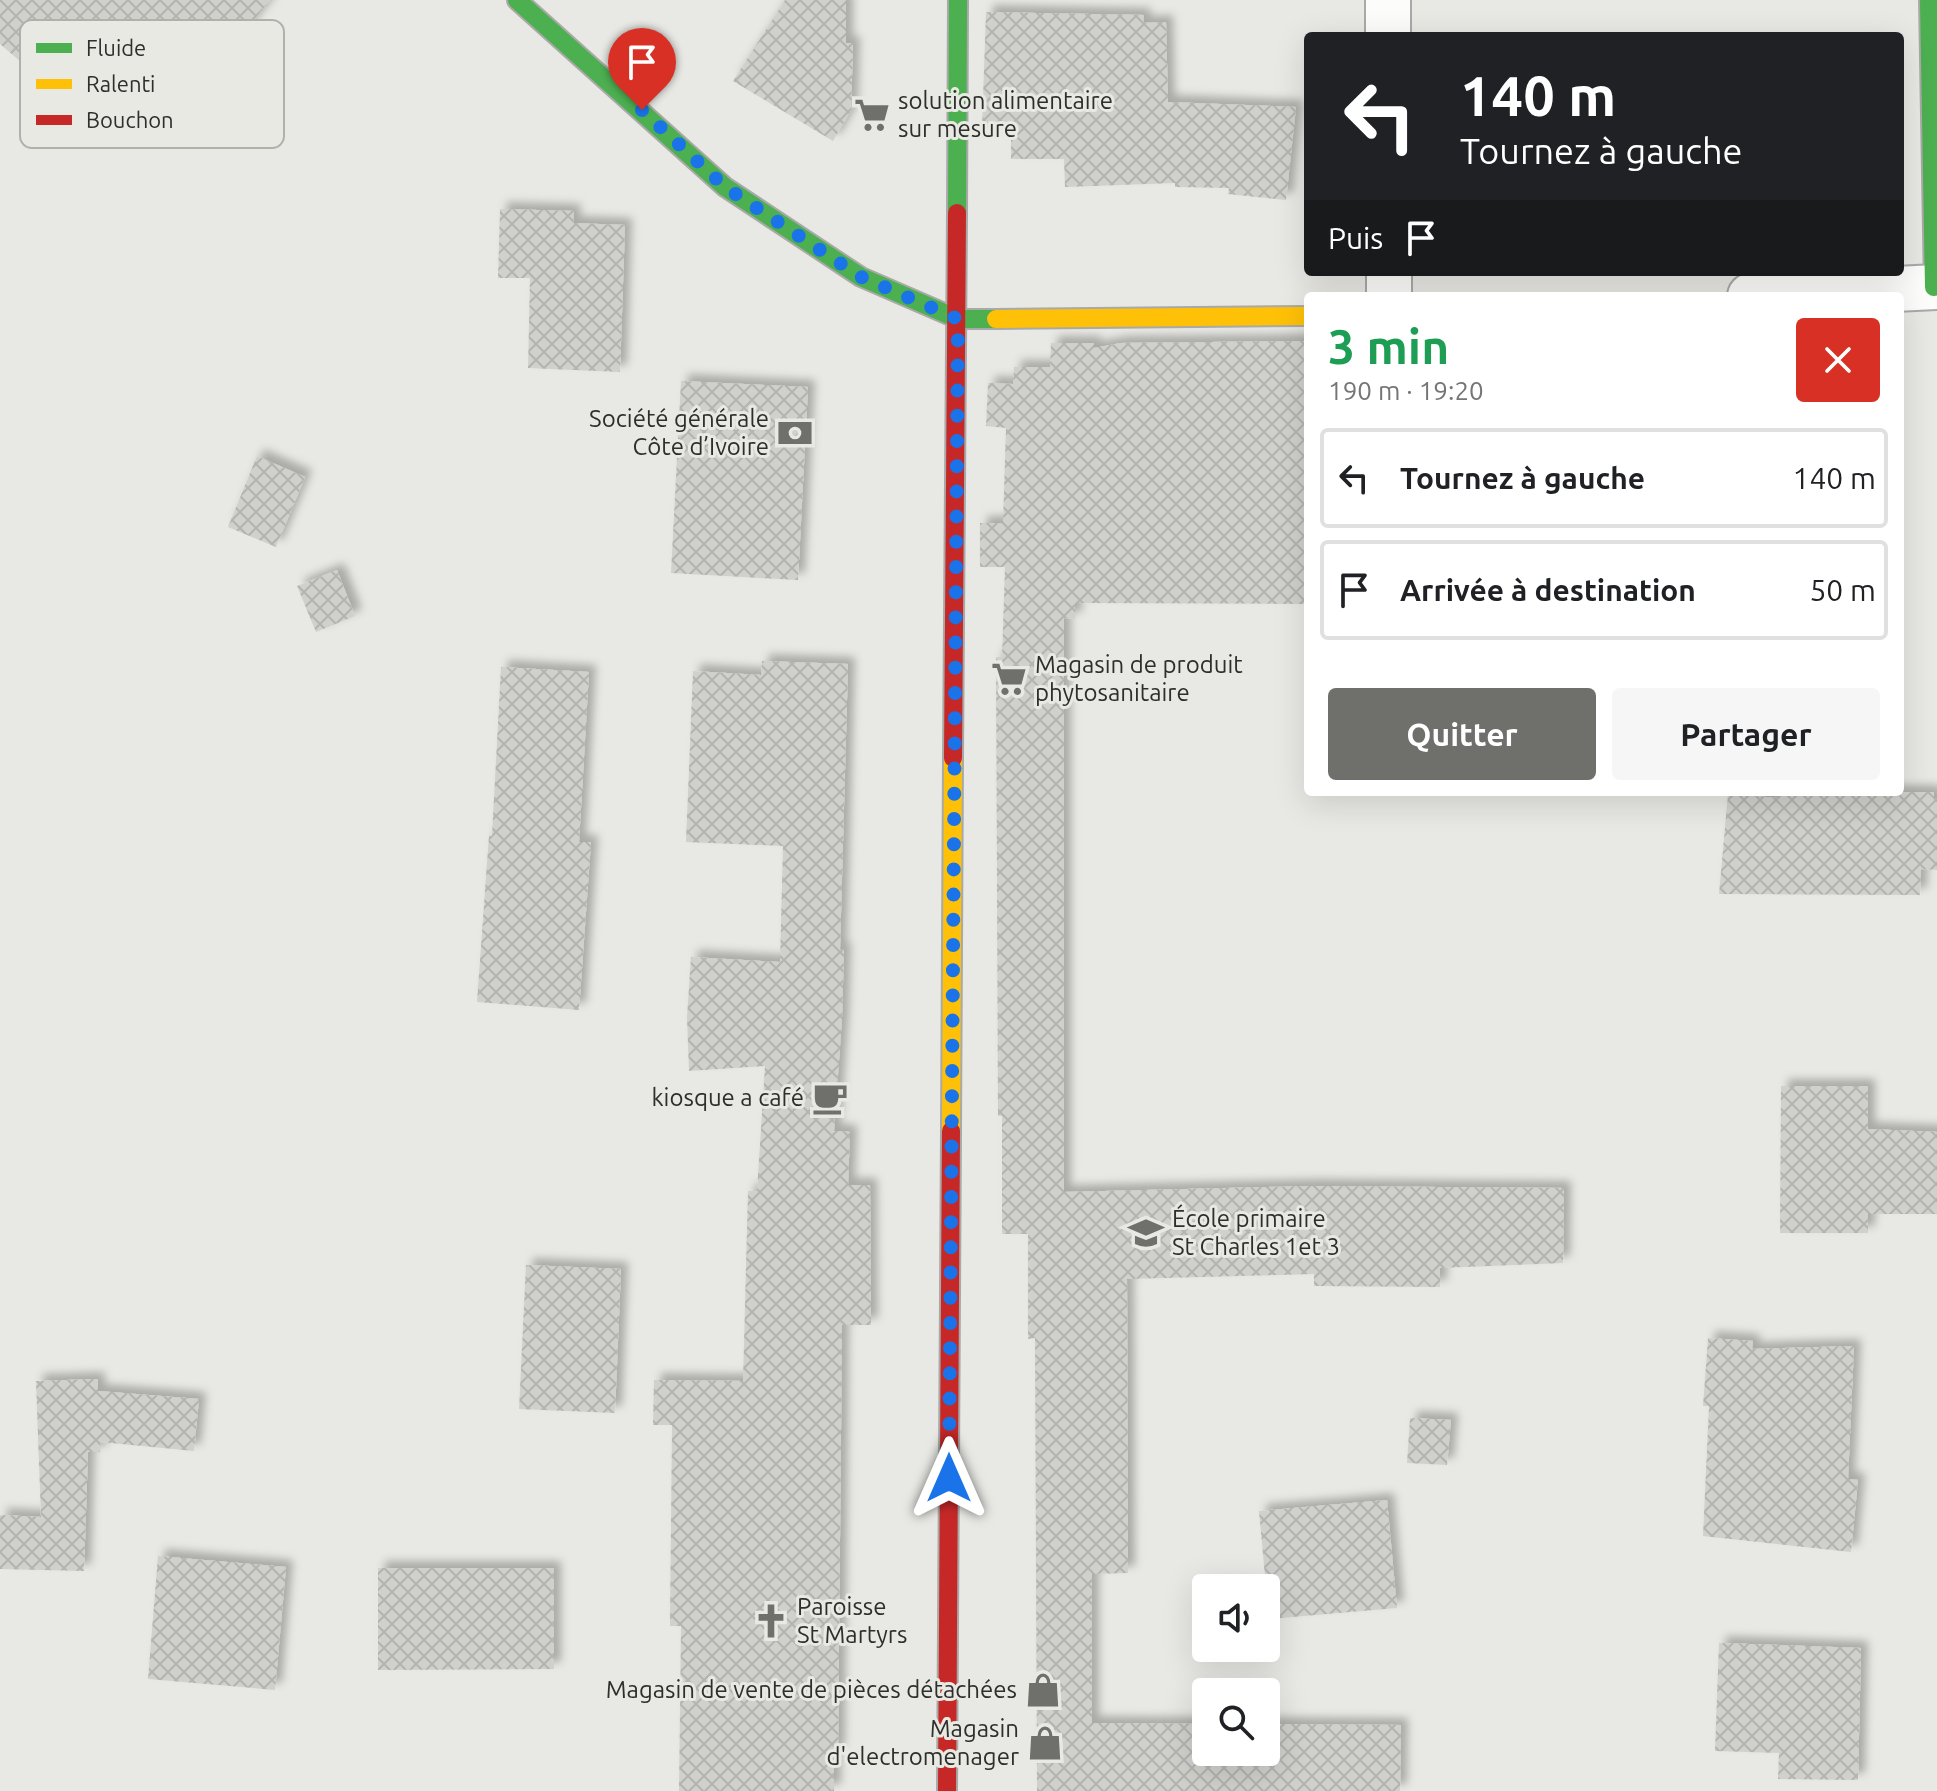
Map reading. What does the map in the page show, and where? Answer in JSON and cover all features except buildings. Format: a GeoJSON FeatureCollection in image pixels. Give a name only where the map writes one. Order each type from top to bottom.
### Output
{"type":"FeatureCollection","features":[{"type":"Feature","properties":{"kind":"street"},"geometry":{"type":"LineString","coordinates":[[517,0],[725,187],[861,277],[958,319],[1304,316]]}},
{"type":"Feature","properties":{"kind":"street"},"geometry":{"type":"LineString","coordinates":[[947,1791],[958,0]]}},
{"type":"Feature","properties":{"kind":"street"},"geometry":{"type":"LineString","coordinates":[[1388,0],[1388,32]]}},
{"type":"Feature","properties":{"kind":"street"},"geometry":{"type":"LineString","coordinates":[[1833,292],[1936,287],[1929,0]]}},
{"type":"Feature","properties":{"kind":"traffic: fast"},"geometry":{"type":"LineString","coordinates":[[517,0],[725,187],[861,277],[958,319],[996,319]]}},
{"type":"Feature","properties":{"kind":"traffic: fast"},"geometry":{"type":"LineString","coordinates":[[957,213],[958,0]]}},
{"type":"Feature","properties":{"kind":"traffic: fast"},"geometry":{"type":"LineString","coordinates":[[1929,0],[1934,287]]}},
{"type":"Feature","properties":{"kind":"traffic: slow"},"geometry":{"type":"LineString","coordinates":[[996,319],[1304,316]]}},
{"type":"Feature","properties":{"kind":"traffic: slow"},"geometry":{"type":"LineString","coordinates":[[951,1131],[953,758]]}},
{"type":"Feature","properties":{"kind":"traffic: jam"},"geometry":{"type":"LineString","coordinates":[[953,758],[957,213]]}},
{"type":"Feature","properties":{"kind":"traffic: jam"},"geometry":{"type":"LineString","coordinates":[[947,1791],[951,1131]]}},
{"type":"Feature","properties":{"kind":"place","name":"solution alimentaire sur mesure"},"geometry":{"type":"Point","coordinates":[872,115]}},
{"type":"Feature","properties":{"kind":"place","name":"Société générale Côte d’Ivoire"},"geometry":{"type":"Point","coordinates":[795,433]}},
{"type":"Feature","properties":{"kind":"place","name":"Magasin de produit phytosanitaire"},"geometry":{"type":"Point","coordinates":[1009,679]}},
{"type":"Feature","properties":{"kind":"place","name":"kiosque a café"},"geometry":{"type":"Point","coordinates":[830,1098]}},
{"type":"Feature","properties":{"kind":"place","name":"École primaire St Charles 1et 3"},"geometry":{"type":"Point","coordinates":[1146,1233]}},
{"type":"Feature","properties":{"kind":"place","name":"Paroisse St Martyrs"},"geometry":{"type":"Point","coordinates":[771,1621]}},
{"type":"Feature","properties":{"kind":"place","name":"Magasin de vente de pièces détachées"},"geometry":{"type":"Point","coordinates":[1043,1690]}},
{"type":"Feature","properties":{"kind":"place","name":"Magasin d'electromenager"},"geometry":{"type":"Point","coordinates":[1045,1743]}},
{"type":"Feature","properties":{"kind":"route"},"geometry":{"type":"LineString","coordinates":[[642,110],[725,187],[861,277],[958,319],[949,1478]]}}]}
